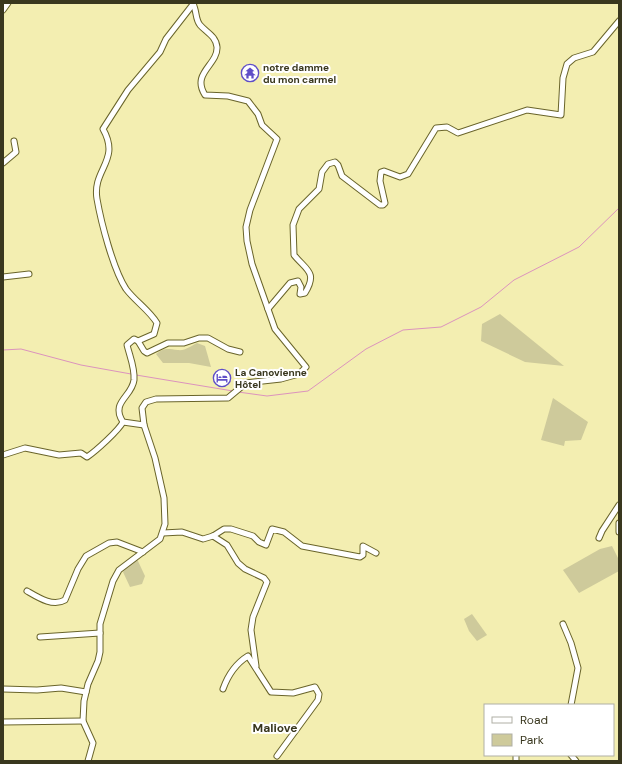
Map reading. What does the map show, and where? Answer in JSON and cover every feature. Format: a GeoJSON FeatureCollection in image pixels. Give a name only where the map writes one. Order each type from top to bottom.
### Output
{"type":"FeatureCollection","features":[{"type":"Feature","properties":{"kind":"street"},"geometry":{"type":"LineString","coordinates":[[3,10],[8,3]]}},
{"type":"Feature","properties":{"kind":"street"},"geometry":{"type":"LineString","coordinates":[[88,761],[93,743],[83,721],[86,692],[98,661],[100,624],[119,570],[153,546],[163,533],[165,524],[164,498],[155,458],[144,425],[142,408],[150,400],[228,398],[246,383],[281,379],[300,374],[306,368],[275,329],[252,264],[246,227],[262,174],[278,139],[262,125],[258,114],[248,101],[228,96],[205,95],[200,85],[204,72],[215,55],[217,49],[216,42],[197,19],[194,4]]}},
{"type":"Feature","properties":{"kind":"street"},"geometry":{"type":"LineString","coordinates":[[144,425],[124,422],[120,416],[119,409],[125,395],[130,392],[134,380],[133,365],[127,346],[134,339],[138,341],[154,334],[157,323],[133,297],[122,281],[102,226],[96,193],[98,183],[109,156],[110,146],[104,129],[128,90],[160,52],[166,39],[194,4]]}},
{"type":"Feature","properties":{"kind":"street"},"geometry":{"type":"LineString","coordinates":[[268,309],[290,283],[298,281],[301,288],[300,294],[305,293],[309,287],[310,273],[308,268],[294,255],[293,225],[299,209],[319,189],[322,172],[328,164],[335,162],[338,165],[342,176],[383,205],[384,203],[380,181],[381,172],[384,171],[400,177],[408,174],[436,128],[447,127],[458,133],[527,110],[562,115],[563,78],[567,64],[574,58],[594,52],[619,22]]}},
{"type":"Feature","properties":{"kind":"street"},"geometry":{"type":"LineString","coordinates":[[3,163],[16,152],[14,141]]}},
{"type":"Feature","properties":{"kind":"street"},"geometry":{"type":"LineString","coordinates":[[3,277],[29,274]]}},
{"type":"Feature","properties":{"kind":"street"},"geometry":{"type":"LineString","coordinates":[[138,341],[147,353],[168,343],[184,343],[199,338],[208,338],[228,349],[240,352]]}},
{"type":"Feature","properties":{"kind":"street"},"geometry":{"type":"LineString","coordinates":[[3,455],[25,448],[59,456],[82,453],[87,456],[94,452],[113,433],[120,429],[124,422]]}},
{"type":"Feature","properties":{"kind":"street"},"geometry":{"type":"LineString","coordinates":[[599,538],[619,504]]}},
{"type":"Feature","properties":{"kind":"street"},"geometry":{"type":"LineString","coordinates":[[619,523],[619,532]]}},
{"type":"Feature","properties":{"kind":"street"},"geometry":{"type":"LineString","coordinates":[[163,533],[182,532],[203,539],[213,536],[224,529],[231,529],[253,536],[259,542],[266,545],[272,529],[277,530],[302,546],[360,557],[363,555],[363,546],[376,553]]}},
{"type":"Feature","properties":{"kind":"street"},"geometry":{"type":"LineString","coordinates":[[213,536],[226,545],[238,563],[245,569],[264,578],[267,582],[253,616],[251,630],[256,667]]}},
{"type":"Feature","properties":{"kind":"street"},"geometry":{"type":"LineString","coordinates":[[27,591],[41,599],[57,603],[65,600],[86,556],[109,543],[116,542],[144,552]]}},
{"type":"Feature","properties":{"kind":"street"},"geometry":{"type":"LineString","coordinates":[[563,624],[571,643],[578,668],[571,704]]}},
{"type":"Feature","properties":{"kind":"street"},"geometry":{"type":"LineString","coordinates":[[40,637],[100,634]]}},
{"type":"Feature","properties":{"kind":"street"},"geometry":{"type":"LineString","coordinates":[[223,689],[229,674],[241,660],[248,656],[271,692],[293,693],[315,688],[320,694],[318,700],[277,756]]}},
{"type":"Feature","properties":{"kind":"street"},"geometry":{"type":"LineString","coordinates":[[3,689],[37,690],[61,688],[86,692]]}},
{"type":"Feature","properties":{"kind":"street"},"geometry":{"type":"LineString","coordinates":[[3,722],[83,721]]}},
{"type":"Feature","properties":{"kind":"green space"},"geometry":{"type":"Polygon","coordinates":[[[500,314],[564,366],[525,362],[481,341],[482,324],[500,314]]]}},
{"type":"Feature","properties":{"kind":"green space"},"geometry":{"type":"Polygon","coordinates":[[[197,343],[205,346],[211,367],[189,363],[163,363],[156,354],[167,349],[183,350],[197,343]]]}},
{"type":"Feature","properties":{"kind":"green space"},"geometry":{"type":"Polygon","coordinates":[[[553,398],[588,422],[581,440],[565,441],[564,446],[541,440],[553,398]]]}},
{"type":"Feature","properties":{"kind":"green space"},"geometry":{"type":"Polygon","coordinates":[[[612,546],[619,560],[619,571],[579,593],[563,570],[600,549],[612,546]]]}},
{"type":"Feature","properties":{"kind":"green space"},"geometry":{"type":"Polygon","coordinates":[[[137,559],[145,576],[142,584],[130,587],[123,572],[127,566],[137,559]]]}},
{"type":"Feature","properties":{"kind":"green space"},"geometry":{"type":"Polygon","coordinates":[[[472,614],[487,635],[477,641],[469,631],[464,619],[472,614]]]}},
{"type":"Feature","properties":{"kind":"waterway"},"geometry":{"type":"LineString","coordinates":[[238,392],[267,396],[308,391],[366,349],[403,330],[441,327],[481,307],[514,280],[579,247],[619,208]]}},
{"type":"Feature","properties":{"kind":"waterway"},"geometry":{"type":"LineString","coordinates":[[3,350],[21,349],[81,365],[131,374]]}},
{"type":"Feature","properties":{"kind":"waterway"},"geometry":{"type":"LineString","coordinates":[[136,375],[233,391]]}},
{"type":"Feature","properties":{"kind":"place","name":"notre damme du mon carmel"},"geometry":{"type":"Point","coordinates":[250,73]}},
{"type":"Feature","properties":{"kind":"place","name":"La Canovienne Hôtel"},"geometry":{"type":"Point","coordinates":[222,378]}},
{"type":"Feature","properties":{"kind":"district","name":"Maliove"},"geometry":{"type":"Point","coordinates":[275,728]}}]}
